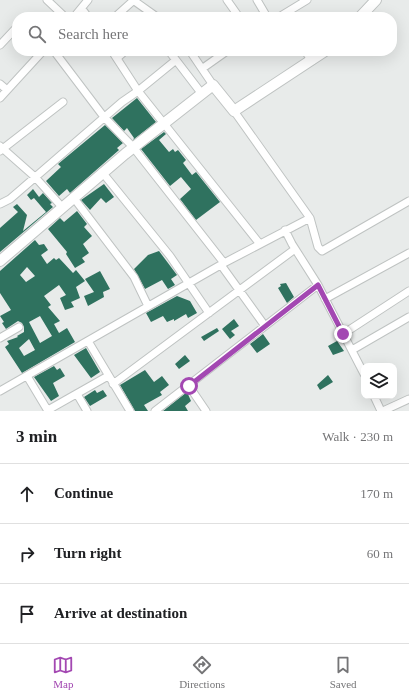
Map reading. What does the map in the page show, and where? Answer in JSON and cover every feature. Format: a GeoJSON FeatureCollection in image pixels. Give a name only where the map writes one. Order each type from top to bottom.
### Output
{"type":"FeatureCollection","features":[{"type":"Feature","properties":{"kind":"street"},"geometry":{"type":"LineString","coordinates":[[47,0],[60,12]]}},
{"type":"Feature","properties":{"kind":"street"},"geometry":{"type":"LineString","coordinates":[[79,12],[88,0]]}},
{"type":"Feature","properties":{"kind":"street"},"geometry":{"type":"LineString","coordinates":[[120,12],[133,0],[150,12]]}},
{"type":"Feature","properties":{"kind":"street"},"geometry":{"type":"LineString","coordinates":[[227,0],[235,12]]}},
{"type":"Feature","properties":{"kind":"street"},"geometry":{"type":"LineString","coordinates":[[257,0],[264,12]]}},
{"type":"Feature","properties":{"kind":"street"},"geometry":{"type":"LineString","coordinates":[[287,12],[307,0]]}},
{"type":"Feature","properties":{"kind":"street"},"geometry":{"type":"LineString","coordinates":[[365,12],[376,0]]}},
{"type":"Feature","properties":{"kind":"street"},"geometry":{"type":"LineString","coordinates":[[0,46],[12,33]]}},
{"type":"Feature","properties":{"kind":"street"},"geometry":{"type":"LineString","coordinates":[[0,98],[38,56]]}},
{"type":"Feature","properties":{"kind":"street"},"geometry":{"type":"LineString","coordinates":[[58,56],[104,117],[133,147],[223,264],[239,290],[265,326]]}},
{"type":"Feature","properties":{"kind":"street"},"geometry":{"type":"LineString","coordinates":[[173,56],[202,94]]}},
{"type":"Feature","properties":{"kind":"street"},"geometry":{"type":"LineString","coordinates":[[194,56],[203,68],[213,86],[234,111],[310,218],[318,247],[322,251],[409,201]]}},
{"type":"Feature","properties":{"kind":"street"},"geometry":{"type":"LineString","coordinates":[[203,68],[220,56]]}},
{"type":"Feature","properties":{"kind":"street"},"geometry":{"type":"LineString","coordinates":[[308,56],[312,61]]}},
{"type":"Feature","properties":{"kind":"street"},"geometry":{"type":"LineString","coordinates":[[234,111],[318,56]]}},
{"type":"Feature","properties":{"kind":"street"},"geometry":{"type":"LineString","coordinates":[[118,58],[138,91],[259,243]]}},
{"type":"Feature","properties":{"kind":"street"},"geometry":{"type":"LineString","coordinates":[[0,204],[10,199],[104,117],[176,60]]}},
{"type":"Feature","properties":{"kind":"street"},"geometry":{"type":"LineString","coordinates":[[0,84],[7,90]]}},
{"type":"Feature","properties":{"kind":"street"},"geometry":{"type":"LineString","coordinates":[[0,260],[102,172],[213,86]]}},
{"type":"Feature","properties":{"kind":"street"},"geometry":{"type":"LineString","coordinates":[[62,207],[35,177],[1,148],[63,102]]}},
{"type":"Feature","properties":{"kind":"street"},"geometry":{"type":"LineString","coordinates":[[102,172],[170,256],[209,313]]}},
{"type":"Feature","properties":{"kind":"street"},"geometry":{"type":"LineString","coordinates":[[73,198],[134,277],[148,306]]}},
{"type":"Feature","properties":{"kind":"street"},"geometry":{"type":"LineString","coordinates":[[0,391],[259,243],[310,218]]}},
{"type":"Feature","properties":{"kind":"street"},"geometry":{"type":"LineString","coordinates":[[285,230],[295,249],[318,285],[361,368]]}},
{"type":"Feature","properties":{"kind":"street"},"geometry":{"type":"LineString","coordinates":[[113,384],[295,249]]}},
{"type":"Feature","properties":{"kind":"street"},"geometry":{"type":"LineString","coordinates":[[325,299],[409,253]]}},
{"type":"Feature","properties":{"kind":"street"},"geometry":{"type":"LineString","coordinates":[[155,411],[318,285]]}},
{"type":"Feature","properties":{"kind":"street"},"geometry":{"type":"LineString","coordinates":[[343,334],[409,291]]}},
{"type":"Feature","properties":{"kind":"street"},"geometry":{"type":"LineString","coordinates":[[352,350],[409,317]]}},
{"type":"Feature","properties":{"kind":"street"},"geometry":{"type":"LineString","coordinates":[[0,338],[19,327]]}},
{"type":"Feature","properties":{"kind":"street"},"geometry":{"type":"LineString","coordinates":[[88,341],[130,411]]}},
{"type":"Feature","properties":{"kind":"street"},"geometry":{"type":"LineString","coordinates":[[27,376],[48,411],[108,376]]}},
{"type":"Feature","properties":{"kind":"street"},"geometry":{"type":"LineString","coordinates":[[189,386],[206,411]]}},
{"type":"Feature","properties":{"kind":"street"},"geometry":{"type":"LineString","coordinates":[[77,394],[87,411]]}},
{"type":"Feature","properties":{"kind":"street"},"geometry":{"type":"LineString","coordinates":[[376,399],[384,411],[409,399]]}},
{"type":"Feature","properties":{"kind":"building"},"geometry":{"type":"Polygon","coordinates":[[[137,98],[156,122],[133,140],[134,138],[127,128],[124,131],[112,118],[137,98]]]}},
{"type":"Feature","properties":{"kind":"building"},"geometry":{"type":"Polygon","coordinates":[[[105,125],[123,143],[117,148],[119,150],[70,193],[67,189],[59,196],[46,181],[61,167],[58,164],[105,125]]]}},
{"type":"Feature","properties":{"kind":"building"},"geometry":{"type":"Polygon","coordinates":[[[164,132],[166,134],[159,140],[169,152],[173,149],[175,152],[178,150],[186,160],[183,163],[192,175],[196,172],[220,202],[196,220],[180,199],[191,189],[181,177],[170,186],[141,149],[164,132]]]}},
{"type":"Feature","properties":{"kind":"building"},"geometry":{"type":"Polygon","coordinates":[[[104,184],[114,197],[106,203],[101,198],[90,210],[81,200],[104,184]]]}},
{"type":"Feature","properties":{"kind":"building"},"geometry":{"type":"Polygon","coordinates":[[[33,189],[39,197],[43,193],[52,203],[50,204],[53,207],[0,252],[0,228],[18,212],[13,207],[17,204],[27,215],[23,231],[46,212],[34,198],[31,200],[27,195],[33,189]]]}},
{"type":"Feature","properties":{"kind":"building"},"geometry":{"type":"Polygon","coordinates":[[[77,211],[87,224],[84,227],[92,236],[83,244],[89,253],[82,258],[85,262],[75,268],[66,254],[67,252],[48,229],[60,218],[64,222],[77,211]]]}},
{"type":"Feature","properties":{"kind":"building"},"geometry":{"type":"Polygon","coordinates":[[[35,240],[39,245],[44,244],[48,250],[41,255],[47,264],[54,258],[56,260],[59,258],[73,273],[76,270],[85,281],[76,287],[80,298],[71,302],[74,307],[65,310],[60,298],[66,295],[59,285],[44,296],[51,305],[48,307],[60,321],[54,324],[59,333],[67,328],[75,342],[22,373],[5,347],[9,344],[7,341],[18,337],[17,336],[24,332],[24,327],[22,323],[18,321],[6,329],[2,323],[4,322],[0,316],[11,310],[0,293],[0,271],[35,240]],[[27,267],[20,275],[26,282],[35,276],[27,267]],[[40,316],[29,322],[40,343],[52,336],[40,316]],[[29,339],[19,348],[24,356],[35,350],[29,339]]]}},
{"type":"Feature","properties":{"kind":"building"},"geometry":{"type":"Polygon","coordinates":[[[159,251],[177,275],[171,279],[175,285],[168,289],[162,280],[145,289],[134,269],[148,255],[159,251]]]}},
{"type":"Feature","properties":{"kind":"building"},"geometry":{"type":"Polygon","coordinates":[[[100,271],[110,289],[103,292],[104,297],[88,306],[84,296],[94,292],[85,279],[100,271]]]}},
{"type":"Feature","properties":{"kind":"building"},"geometry":{"type":"Polygon","coordinates":[[[286,283],[294,297],[287,303],[278,288],[281,286],[280,284],[286,283]]]}},
{"type":"Feature","properties":{"kind":"building"},"geometry":{"type":"Polygon","coordinates":[[[177,296],[190,301],[197,313],[188,318],[186,314],[174,321],[174,319],[167,322],[163,316],[151,322],[146,313],[177,296]]]}},
{"type":"Feature","properties":{"kind":"building"},"geometry":{"type":"Polygon","coordinates":[[[234,319],[239,326],[231,331],[235,335],[230,339],[222,329],[234,319]]]}},
{"type":"Feature","properties":{"kind":"building"},"geometry":{"type":"Polygon","coordinates":[[[217,328],[219,331],[204,341],[201,337],[217,328]]]}},
{"type":"Feature","properties":{"kind":"building"},"geometry":{"type":"Polygon","coordinates":[[[263,334],[270,344],[257,353],[250,344],[263,334]]]}},
{"type":"Feature","properties":{"kind":"building"},"geometry":{"type":"Polygon","coordinates":[[[337,341],[344,351],[333,355],[328,346],[337,341]]]}},
{"type":"Feature","properties":{"kind":"building"},"geometry":{"type":"Polygon","coordinates":[[[86,348],[100,372],[91,378],[74,355],[86,348]]]}},
{"type":"Feature","properties":{"kind":"building"},"geometry":{"type":"Polygon","coordinates":[[[185,355],[190,361],[179,369],[175,364],[185,355]]]}},
{"type":"Feature","properties":{"kind":"building"},"geometry":{"type":"Polygon","coordinates":[[[54,366],[57,370],[60,368],[65,376],[53,383],[59,396],[51,401],[34,377],[54,366]]]}},
{"type":"Feature","properties":{"kind":"building"},"geometry":{"type":"Polygon","coordinates":[[[145,370],[154,382],[162,376],[169,385],[160,392],[162,395],[144,405],[148,411],[135,411],[120,385],[145,370]]]}},
{"type":"Feature","properties":{"kind":"building"},"geometry":{"type":"Polygon","coordinates":[[[328,375],[333,382],[320,390],[317,385],[328,375]]]}},
{"type":"Feature","properties":{"kind":"building"},"geometry":{"type":"Polygon","coordinates":[[[95,390],[97,393],[103,390],[107,396],[90,406],[84,397],[95,390]]]}},
{"type":"Feature","properties":{"kind":"building"},"geometry":{"type":"Polygon","coordinates":[[[187,392],[191,401],[185,406],[188,411],[163,411],[187,392]]]}},
{"type":"Feature","properties":{"kind":"route"},"geometry":{"type":"LineString","coordinates":[[189,386],[318,285],[343,334]]}}]}
